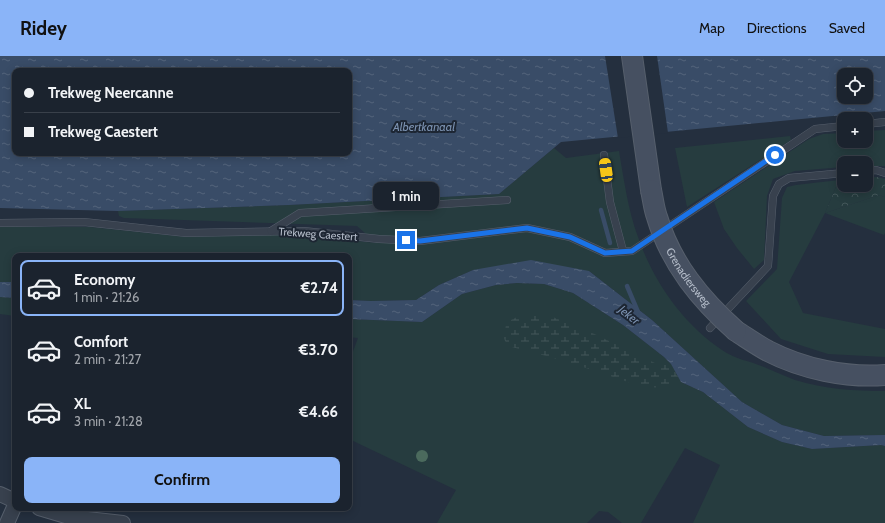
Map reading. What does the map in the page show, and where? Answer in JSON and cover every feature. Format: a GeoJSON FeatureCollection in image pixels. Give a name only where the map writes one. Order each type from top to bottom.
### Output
{"type":"FeatureCollection","features":[{"type":"Feature","properties":{"kind":"main road","name":"Grenadiersweg"},"geometry":{"type":"LineString","coordinates":[[632,56],[656,217],[667,244],[682,271],[703,299],[736,332],[769,352],[803,365],[840,374],[873,376],[885,375]]}},
{"type":"Feature","properties":{"kind":"street"},"geometry":{"type":"LineString","coordinates":[[0,494],[12,500]]}},
{"type":"Feature","properties":{"kind":"street"},"geometry":{"type":"LineString","coordinates":[[7,523],[12,511]]}},
{"type":"Feature","properties":{"kind":"street"},"geometry":{"type":"LineString","coordinates":[[49,511],[68,517],[123,523]]}},
{"type":"Feature","properties":{"kind":"lane"},"geometry":{"type":"LineString","coordinates":[[873,123],[885,122]]}},
{"type":"Feature","properties":{"kind":"lane","name":"Trekweg Caestert"},"geometry":{"type":"LineString","coordinates":[[0,223],[84,222],[186,233],[304,231],[379,239],[420,241],[527,228],[570,237],[605,253],[632,251],[815,129],[837,127]]}},
{"type":"Feature","properties":{"kind":"lane"},"geometry":{"type":"LineString","coordinates":[[604,155],[610,202],[623,251]]}},
{"type":"Feature","properties":{"kind":"lane"},"geometry":{"type":"LineString","coordinates":[[873,170],[885,173]]}},
{"type":"Feature","properties":{"kind":"lane"},"geometry":{"type":"LineString","coordinates":[[710,328],[768,266],[773,196],[779,184],[789,178],[837,174]]}},
{"type":"Feature","properties":{"kind":"lane"},"geometry":{"type":"LineString","coordinates":[[271,231],[300,213],[507,200]]}},
{"type":"Feature","properties":{"kind":"green space"},"geometry":{"type":"Polygon","coordinates":[[[885,130],[885,166],[873,166],[873,156],[837,156],[837,168],[795,171],[773,179],[767,196],[764,260],[754,269],[724,229],[714,202],[809,139],[823,134],[837,133],[837,148],[873,148],[873,131],[885,130]]]}},
{"type":"Feature","properties":{"kind":"green space"},"geometry":{"type":"Polygon","coordinates":[[[790,136],[791,140],[687,207],[675,148],[790,136]]]}},
{"type":"Feature","properties":{"kind":"green space"},"geometry":{"type":"Polygon","coordinates":[[[554,148],[566,158],[619,151],[632,216],[644,253],[652,270],[671,300],[695,328],[722,350],[732,356],[759,365],[795,380],[817,386],[840,389],[885,391],[885,435],[824,436],[782,425],[742,402],[652,320],[589,271],[473,270],[439,285],[416,300],[371,301],[352,300],[352,253],[12,253],[12,282],[0,282],[0,227],[90,227],[186,237],[273,235],[318,237],[376,243],[357,226],[124,218],[119,216],[118,211],[289,205],[499,194],[554,148]]]}},
{"type":"Feature","properties":{"kind":"green space"},"geometry":{"type":"Polygon","coordinates":[[[873,177],[885,179],[885,197],[879,195],[825,213],[837,185],[837,192],[873,192],[873,177]]]}},
{"type":"Feature","properties":{"kind":"green space"},"geometry":{"type":"Polygon","coordinates":[[[837,180],[837,185],[825,213],[789,282],[803,313],[885,329],[885,357],[828,354],[781,339],[746,301],[777,269],[782,198],[787,187],[837,180]]]}},
{"type":"Feature","properties":{"kind":"green space"},"geometry":{"type":"Polygon","coordinates":[[[879,195],[885,197],[885,233],[884,235],[825,213],[879,195]]]}},
{"type":"Feature","properties":{"kind":"green space"},"geometry":{"type":"Polygon","coordinates":[[[517,283],[544,284],[573,293],[623,325],[664,357],[671,364],[681,382],[703,392],[748,427],[782,442],[812,449],[885,446],[885,523],[693,523],[720,465],[685,448],[641,523],[622,523],[608,512],[599,511],[587,523],[437,523],[456,490],[352,440],[352,354],[358,338],[352,337],[352,319],[422,322],[462,294],[496,285],[517,283]]]}},
{"type":"Feature","properties":{"kind":"green space"},"geometry":{"type":"Polygon","coordinates":[[[0,297],[12,298],[12,316],[0,314],[0,297]]]}},
{"type":"Feature","properties":{"kind":"green space"},"geometry":{"type":"Polygon","coordinates":[[[545,314],[586,330],[657,364],[671,364],[681,382],[668,388],[643,387],[565,361],[508,346],[503,337],[507,322],[517,317],[545,314]]]}},
{"type":"Feature","properties":{"kind":"water","name":"Albertkanaal"},"geometry":{"type":"Polygon","coordinates":[[[0,56],[885,56],[885,111],[837,112],[837,116],[561,142],[499,194],[289,205],[118,211],[0,208],[0,56]]]}},
{"type":"Feature","properties":{"kind":"water","name":"Jeker"},"geometry":{"type":"Polygon","coordinates":[[[531,260],[589,271],[652,320],[742,402],[782,425],[824,436],[885,435],[885,446],[812,449],[782,442],[748,427],[703,392],[681,382],[671,364],[664,357],[623,325],[573,293],[544,284],[517,283],[496,285],[462,294],[422,322],[352,319],[352,300],[416,300],[439,285],[473,270],[531,260]]]}},
{"type":"Feature","properties":{"kind":"water"},"geometry":{"type":"Polygon","coordinates":[[[0,282],[12,282],[12,298],[0,297],[0,282]]]}},
{"type":"Feature","properties":{"kind":"pier"},"geometry":{"type":"Polygon","coordinates":[[[605,56],[657,56],[668,133],[618,138],[605,56]]]}},
{"type":"Feature","properties":{"kind":"waterway"},"geometry":{"type":"LineString","coordinates":[[601,210],[610,243]]}},
{"type":"Feature","properties":{"kind":"waterway","name":"Jeker"},"geometry":{"type":"LineString","coordinates":[[627,286],[638,312]]}},
{"type":"Feature","properties":{"kind":"route"},"geometry":{"type":"LineString","coordinates":[[406,240],[420,241],[527,228],[570,237],[605,253],[632,251],[775,155]]}}]}
